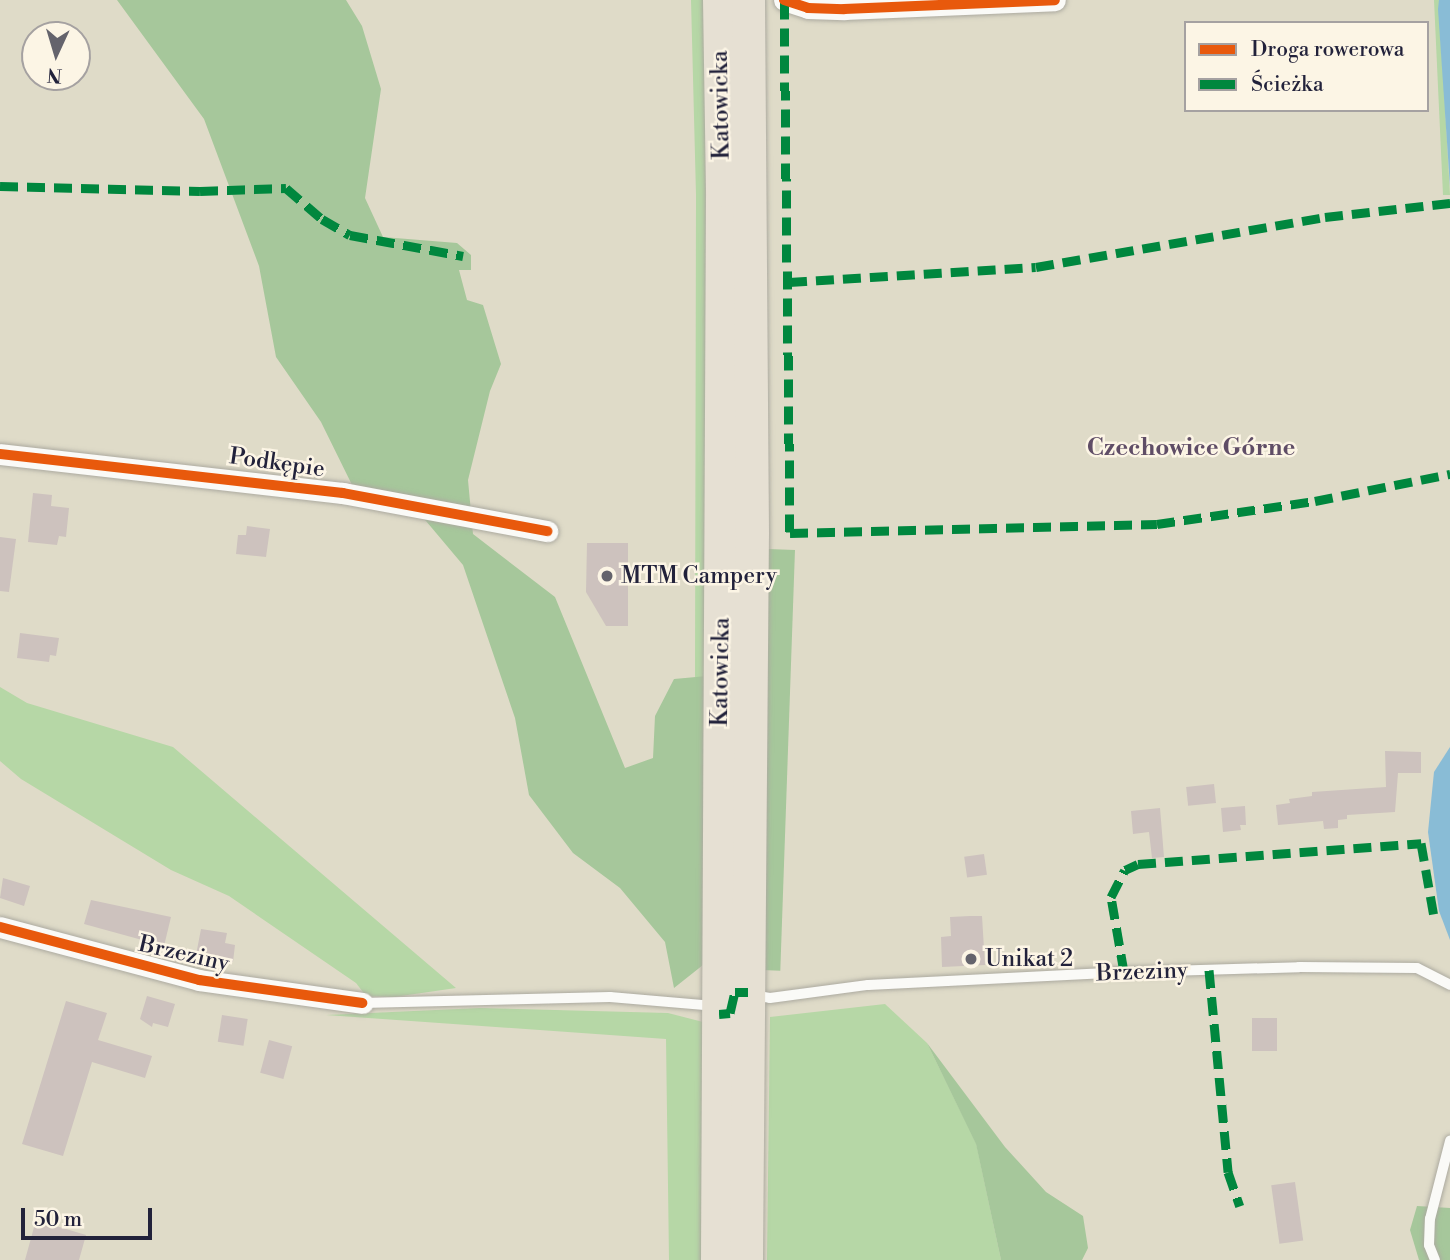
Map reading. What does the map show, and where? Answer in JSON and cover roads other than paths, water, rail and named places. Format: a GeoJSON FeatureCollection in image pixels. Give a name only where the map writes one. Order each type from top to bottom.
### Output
{"type":"FeatureCollection","features":[{"type":"Feature","properties":{"kind":"main road","name":"Katowicka"},"geometry":{"type":"LineString","coordinates":[[717,1260],[719,0]]}},
{"type":"Feature","properties":{"kind":"main road","name":"Katowicka"},"geometry":{"type":"LineString","coordinates":[[746,1260],[752,506],[748,0]]}},
{"type":"Feature","properties":{"kind":"street"},"geometry":{"type":"LineString","coordinates":[[784,0],[808,8],[844,9],[1055,0]]}},
{"type":"Feature","properties":{"kind":"street","name":"Podkępie"},"geometry":{"type":"LineString","coordinates":[[0,454],[343,493],[547,531]]}},
{"type":"Feature","properties":{"kind":"street","name":"Brzeziny"},"geometry":{"type":"LineString","coordinates":[[0,927],[199,980],[362,1003]]}},
{"type":"Feature","properties":{"kind":"lane","name":"Brzeziny"},"geometry":{"type":"LineString","coordinates":[[748,992],[770,998],[882,985],[1299,967],[1417,968],[1450,985]]}},
{"type":"Feature","properties":{"kind":"lane","name":"Brzeziny"},"geometry":{"type":"LineString","coordinates":[[362,1003],[402,1006],[464,998],[610,998],[709,1003],[719,1013]]}},
{"type":"Feature","properties":{"kind":"lane"},"geometry":{"type":"LineString","coordinates":[[1435,1260],[1429,1245],[1430,1219],[1450,1141]]}},
{"type":"Feature","properties":{"kind":"water"},"geometry":{"type":"Polygon","coordinates":[[[1439,0],[1450,0],[1450,187],[1438,9],[1439,0]]]}},
{"type":"Feature","properties":{"kind":"water"},"geometry":{"type":"Polygon","coordinates":[[[1450,747],[1450,940],[1439,911],[1428,832],[1434,772],[1450,747]]]}},
{"type":"Feature","properties":{"kind":"place","name":"MTM Campery"},"geometry":{"type":"Point","coordinates":[607,576]}},
{"type":"Feature","properties":{"kind":"place","name":"Unikat 2"},"geometry":{"type":"Point","coordinates":[971,959]}},
{"type":"Feature","properties":{"kind":"district","name":"Czechowice Górne"},"geometry":{"type":"Point","coordinates":[1191,449]}}]}
